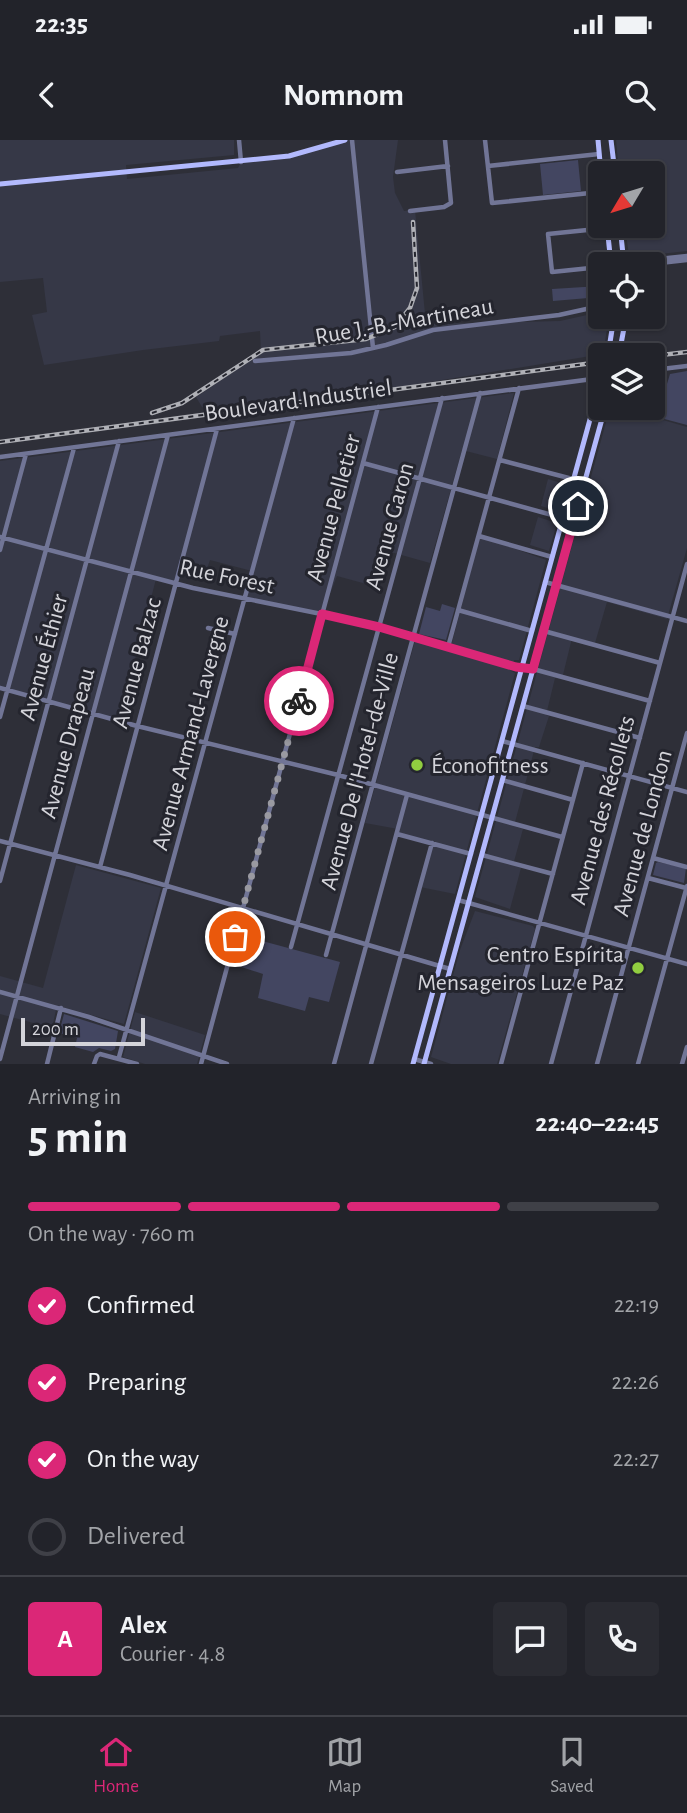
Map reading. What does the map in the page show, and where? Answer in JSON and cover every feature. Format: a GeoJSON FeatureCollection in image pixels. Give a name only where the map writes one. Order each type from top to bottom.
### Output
{"type":"FeatureCollection","features":[{"type":"Feature","properties":{"kind":"main road"},"geometry":{"type":"LineString","coordinates":[[0,184],[289,156],[345,140]]}},
{"type":"Feature","properties":{"kind":"main road"},"geometry":{"type":"LineString","coordinates":[[598,140],[600,161]]}},
{"type":"Feature","properties":{"kind":"main road"},"geometry":{"type":"LineString","coordinates":[[611,140],[614,161]]}},
{"type":"Feature","properties":{"kind":"main road"},"geometry":{"type":"LineString","coordinates":[[413,1062],[590,420]]}},
{"type":"Feature","properties":{"kind":"main road"},"geometry":{"type":"LineString","coordinates":[[427,1063],[450,969],[602,420]]}},
{"type":"Feature","properties":{"kind":"street"},"geometry":{"type":"LineString","coordinates":[[239,140],[241,162]]}},
{"type":"Feature","properties":{"kind":"street"},"geometry":{"type":"LineString","coordinates":[[352,140],[373,348]]}},
{"type":"Feature","properties":{"kind":"street"},"geometry":{"type":"LineString","coordinates":[[410,211],[444,207],[451,203],[445,140]]}},
{"type":"Feature","properties":{"kind":"street"},"geometry":{"type":"LineString","coordinates":[[485,140],[492,203],[588,193]]}},
{"type":"Feature","properties":{"kind":"street"},"geometry":{"type":"LineString","coordinates":[[488,166],[599,154]]}},
{"type":"Feature","properties":{"kind":"street"},"geometry":{"type":"LineString","coordinates":[[397,172],[448,166]]}},
{"type":"Feature","properties":{"kind":"street"},"geometry":{"type":"LineString","coordinates":[[588,229],[548,234],[552,272],[588,268]]}},
{"type":"Feature","properties":{"kind":"street"},"geometry":{"type":"LineString","coordinates":[[665,259],[687,258]]}},
{"type":"Feature","properties":{"kind":"street"},"geometry":{"type":"LineString","coordinates":[[665,262],[687,258]]}},
{"type":"Feature","properties":{"kind":"street","name":"Rue J.-B.-Martineau"},"geometry":{"type":"LineString","coordinates":[[255,361],[344,354],[433,330],[559,315],[588,309]]}},
{"type":"Feature","properties":{"kind":"street"},"geometry":{"type":"LineString","coordinates":[[665,369],[687,366]]}},
{"type":"Feature","properties":{"kind":"street","name":"Boulevard Industriel"},"geometry":{"type":"LineString","coordinates":[[0,457],[588,379]]}},
{"type":"Feature","properties":{"kind":"street"},"geometry":{"type":"LineString","coordinates":[[448,647],[519,388]]}},
{"type":"Feature","properties":{"kind":"street","name":"Avenue De l'Hotel-de-Ville"},"geometry":{"type":"LineString","coordinates":[[326,956],[481,393]]}},
{"type":"Feature","properties":{"kind":"street","name":"Avenue Garon"},"geometry":{"type":"LineString","coordinates":[[291,947],[442,398]]}},
{"type":"Feature","properties":{"kind":"street","name":"Avenue Pelletier"},"geometry":{"type":"LineString","coordinates":[[201,1064],[378,407]]}},
{"type":"Feature","properties":{"kind":"street","name":"Avenue Armand-Lavergne"},"geometry":{"type":"LineString","coordinates":[[119,1057],[294,418]]}},
{"type":"Feature","properties":{"kind":"street","name":"Avenue Balzac"},"geometry":{"type":"LineString","coordinates":[[100,867],[218,428]]}},
{"type":"Feature","properties":{"kind":"street","name":"Avenue Drapeau"},"geometry":{"type":"LineString","coordinates":[[0,1059],[168,435]]}},
{"type":"Feature","properties":{"kind":"street","name":"Avenue Éthier"},"geometry":{"type":"LineString","coordinates":[[0,881],[119,441]]}},
{"type":"Feature","properties":{"kind":"street"},"geometry":{"type":"LineString","coordinates":[[0,717],[74,448]]}},
{"type":"Feature","properties":{"kind":"street"},"geometry":{"type":"LineString","coordinates":[[0,550],[26,454]]}},
{"type":"Feature","properties":{"kind":"street"},"geometry":{"type":"LineString","coordinates":[[500,460],[584,482]]}},
{"type":"Feature","properties":{"kind":"street"},"geometry":{"type":"LineString","coordinates":[[363,463],[563,518]]}},
{"type":"Feature","properties":{"kind":"street"},"geometry":{"type":"LineString","coordinates":[[479,536],[552,557]]}},
{"type":"Feature","properties":{"kind":"street","name":"Rue Forest"},"geometry":{"type":"LineString","coordinates":[[2,537],[176,584],[379,627],[650,701]]}},
{"type":"Feature","properties":{"kind":"street","name":"Avenue des Récollets"},"geometry":{"type":"LineString","coordinates":[[551,1064],[687,564]]}},
{"type":"Feature","properties":{"kind":"street"},"geometry":{"type":"LineString","coordinates":[[545,582],[687,621]]}},
{"type":"Feature","properties":{"kind":"street"},"geometry":{"type":"LineString","coordinates":[[458,610],[532,631]]}},
{"type":"Feature","properties":{"kind":"street"},"geometry":{"type":"LineString","coordinates":[[208,628],[235,634]]}},
{"type":"Feature","properties":{"kind":"street"},"geometry":{"type":"LineString","coordinates":[[544,631],[660,663]]}},
{"type":"Feature","properties":{"kind":"street"},"geometry":{"type":"LineString","coordinates":[[0,688],[137,726],[338,775],[562,837]]}},
{"type":"Feature","properties":{"kind":"street"},"geometry":{"type":"LineString","coordinates":[[523,706],[640,738]]}},
{"type":"Feature","properties":{"kind":"street","name":"Avenue de London"},"geometry":{"type":"LineString","coordinates":[[597,1064],[687,733]]}},
{"type":"Feature","properties":{"kind":"street"},"geometry":{"type":"LineString","coordinates":[[502,741],[687,792]]}},
{"type":"Feature","properties":{"kind":"street"},"geometry":{"type":"LineString","coordinates":[[501,1064],[583,763]]}},
{"type":"Feature","properties":{"kind":"street"},"geometry":{"type":"LineString","coordinates":[[502,780],[573,800]]}},
{"type":"Feature","properties":{"kind":"street"},"geometry":{"type":"LineString","coordinates":[[334,1064],[407,795]]}},
{"type":"Feature","properties":{"kind":"street"},"geometry":{"type":"LineString","coordinates":[[397,834],[471,854]]}},
{"type":"Feature","properties":{"kind":"street"},"geometry":{"type":"LineString","coordinates":[[0,841],[100,867],[450,969]]}},
{"type":"Feature","properties":{"kind":"street"},"geometry":{"type":"LineString","coordinates":[[371,1064],[432,843]]}},
{"type":"Feature","properties":{"kind":"street"},"geometry":{"type":"LineString","coordinates":[[482,855],[553,874]]}},
{"type":"Feature","properties":{"kind":"street"},"geometry":{"type":"LineString","coordinates":[[653,858],[687,867]]}},
{"type":"Feature","properties":{"kind":"street"},"geometry":{"type":"LineString","coordinates":[[638,1064],[687,888],[648,878]]}},
{"type":"Feature","properties":{"kind":"street"},"geometry":{"type":"LineString","coordinates":[[458,900],[687,964]]}},
{"type":"Feature","properties":{"kind":"street"},"geometry":{"type":"LineString","coordinates":[[0,992],[61,1008],[227,1064]]}},
{"type":"Feature","properties":{"kind":"street"},"geometry":{"type":"LineString","coordinates":[[47,1064],[61,1008]]}},
{"type":"Feature","properties":{"kind":"street"},"geometry":{"type":"LineString","coordinates":[[682,1064],[687,1047]]}},
{"type":"Feature","properties":{"kind":"street"},"geometry":{"type":"LineString","coordinates":[[94,1064],[100,1054],[137,1064]]}},
{"type":"Feature","properties":{"kind":"street"},"geometry":{"type":"LineString","coordinates":[[413,1062],[427,1063]]}},
{"type":"Feature","properties":{"kind":"shaded area"},"geometry":{"type":"Polygon","coordinates":[[[0,140],[234,140],[234,155],[126,165],[127,179],[238,168],[241,162],[264,161],[347,140],[398,140],[393,177],[395,193],[404,211],[415,210],[426,324],[560,321],[588,315],[588,329],[607,329],[605,343],[588,343],[588,356],[233,414],[202,407],[196,397],[261,353],[260,331],[220,336],[219,341],[44,365],[32,315],[47,312],[43,278],[0,282],[0,140]]]}},
{"type":"Feature","properties":{"kind":"shaded area"},"geometry":{"type":"Polygon","coordinates":[[[616,140],[687,140],[687,251],[628,252],[627,238],[665,238],[665,161],[618,161],[616,140]]]}},
{"type":"Feature","properties":{"kind":"shaded area"},"geometry":{"type":"Polygon","coordinates":[[[578,160],[581,191],[543,195],[540,164],[578,160]]]}},
{"type":"Feature","properties":{"kind":"shaded area"},"geometry":{"type":"Polygon","coordinates":[[[588,287],[588,298],[553,301],[552,289],[588,287]]]}},
{"type":"Feature","properties":{"kind":"shaded area"},"geometry":{"type":"Polygon","coordinates":[[[687,371],[687,425],[665,419],[665,391],[670,374],[687,371]]]}},
{"type":"Feature","properties":{"kind":"shaded area"},"geometry":{"type":"Polygon","coordinates":[[[514,393],[497,459],[462,450],[430,563],[380,549],[370,585],[337,576],[322,614],[245,598],[252,571],[210,560],[203,580],[179,574],[176,584],[156,579],[119,721],[0,688],[0,461],[514,393]]]}},
{"type":"Feature","properties":{"kind":"shaded area"},"geometry":{"type":"Polygon","coordinates":[[[607,420],[663,420],[687,427],[687,548],[667,619],[607,602],[595,643],[572,638],[562,679],[555,678],[546,715],[549,716],[539,747],[535,747],[514,826],[523,829],[513,865],[521,868],[510,909],[475,897],[607,420]]]}},
{"type":"Feature","properties":{"kind":"shaded area"},"geometry":{"type":"Polygon","coordinates":[[[548,479],[568,485],[560,512],[541,506],[548,479]]]}},
{"type":"Feature","properties":{"kind":"shaded area"},"geometry":{"type":"Polygon","coordinates":[[[538,517],[557,523],[549,551],[530,545],[538,517]]]}},
{"type":"Feature","properties":{"kind":"shaded area"},"geometry":{"type":"Polygon","coordinates":[[[480,536],[546,560],[519,660],[514,660],[511,671],[515,673],[455,894],[420,887],[431,843],[397,834],[398,829],[365,823],[415,641],[450,650],[480,536]]]}},
{"type":"Feature","properties":{"kind":"shaded area"},"geometry":{"type":"Polygon","coordinates":[[[442,604],[455,608],[446,640],[419,634],[426,607],[440,611],[442,604]]]}},
{"type":"Feature","properties":{"kind":"shaded area"},"geometry":{"type":"Polygon","coordinates":[[[658,862],[686,868],[684,883],[653,875],[658,862]]]}},
{"type":"Feature","properties":{"kind":"shaded area"},"geometry":{"type":"Polygon","coordinates":[[[76,865],[161,888],[124,1024],[40,1001],[56,1010],[52,1028],[0,1014],[0,976],[43,988],[76,865]]]}},
{"type":"Feature","properties":{"kind":"shaded area"},"geometry":{"type":"Polygon","coordinates":[[[475,911],[533,926],[535,929],[497,1064],[451,1064],[431,1057],[460,950],[475,911]]]}},
{"type":"Feature","properties":{"kind":"shaded area"},"geometry":{"type":"Polygon","coordinates":[[[240,935],[340,962],[329,1002],[309,997],[305,1011],[258,998],[263,974],[232,964],[240,935]]]}},
{"type":"Feature","properties":{"kind":"shaded area"},"geometry":{"type":"Polygon","coordinates":[[[135,1012],[205,1035],[197,1064],[145,1064],[123,1057],[135,1012]]]}},
{"type":"Feature","properties":{"kind":"shaded area"},"geometry":{"type":"Polygon","coordinates":[[[64,1014],[118,1031],[115,1049],[111,1051],[99,1048],[93,1052],[75,1047],[77,1038],[59,1033],[64,1014]]]}},
{"type":"Feature","properties":{"kind":"railway"},"geometry":{"type":"LineString","coordinates":[[152,413],[182,403],[263,350],[366,339],[395,327],[410,308],[417,288],[413,222]]}},
{"type":"Feature","properties":{"kind":"railway"},"geometry":{"type":"LineString","coordinates":[[665,355],[687,352]]}},
{"type":"Feature","properties":{"kind":"railway"},"geometry":{"type":"LineString","coordinates":[[0,442],[588,364]]}},
{"type":"Feature","properties":{"kind":"way so far"},"geometry":{"type":"LineString","coordinates":[[235,937],[299,701]]}},
{"type":"Feature","properties":{"kind":"place","name":"Éconofitness"},"geometry":{"type":"Point","coordinates":[417,765]}},
{"type":"Feature","properties":{"kind":"place","name":"Centro Espírita Mensageiros Luz e Paz"},"geometry":{"type":"Point","coordinates":[638,968]}},
{"type":"Feature","properties":{"kind":"route"},"geometry":{"type":"LineString","coordinates":[[299,701],[322,614],[379,627],[516,667],[533,669],[578,506]]}}]}
